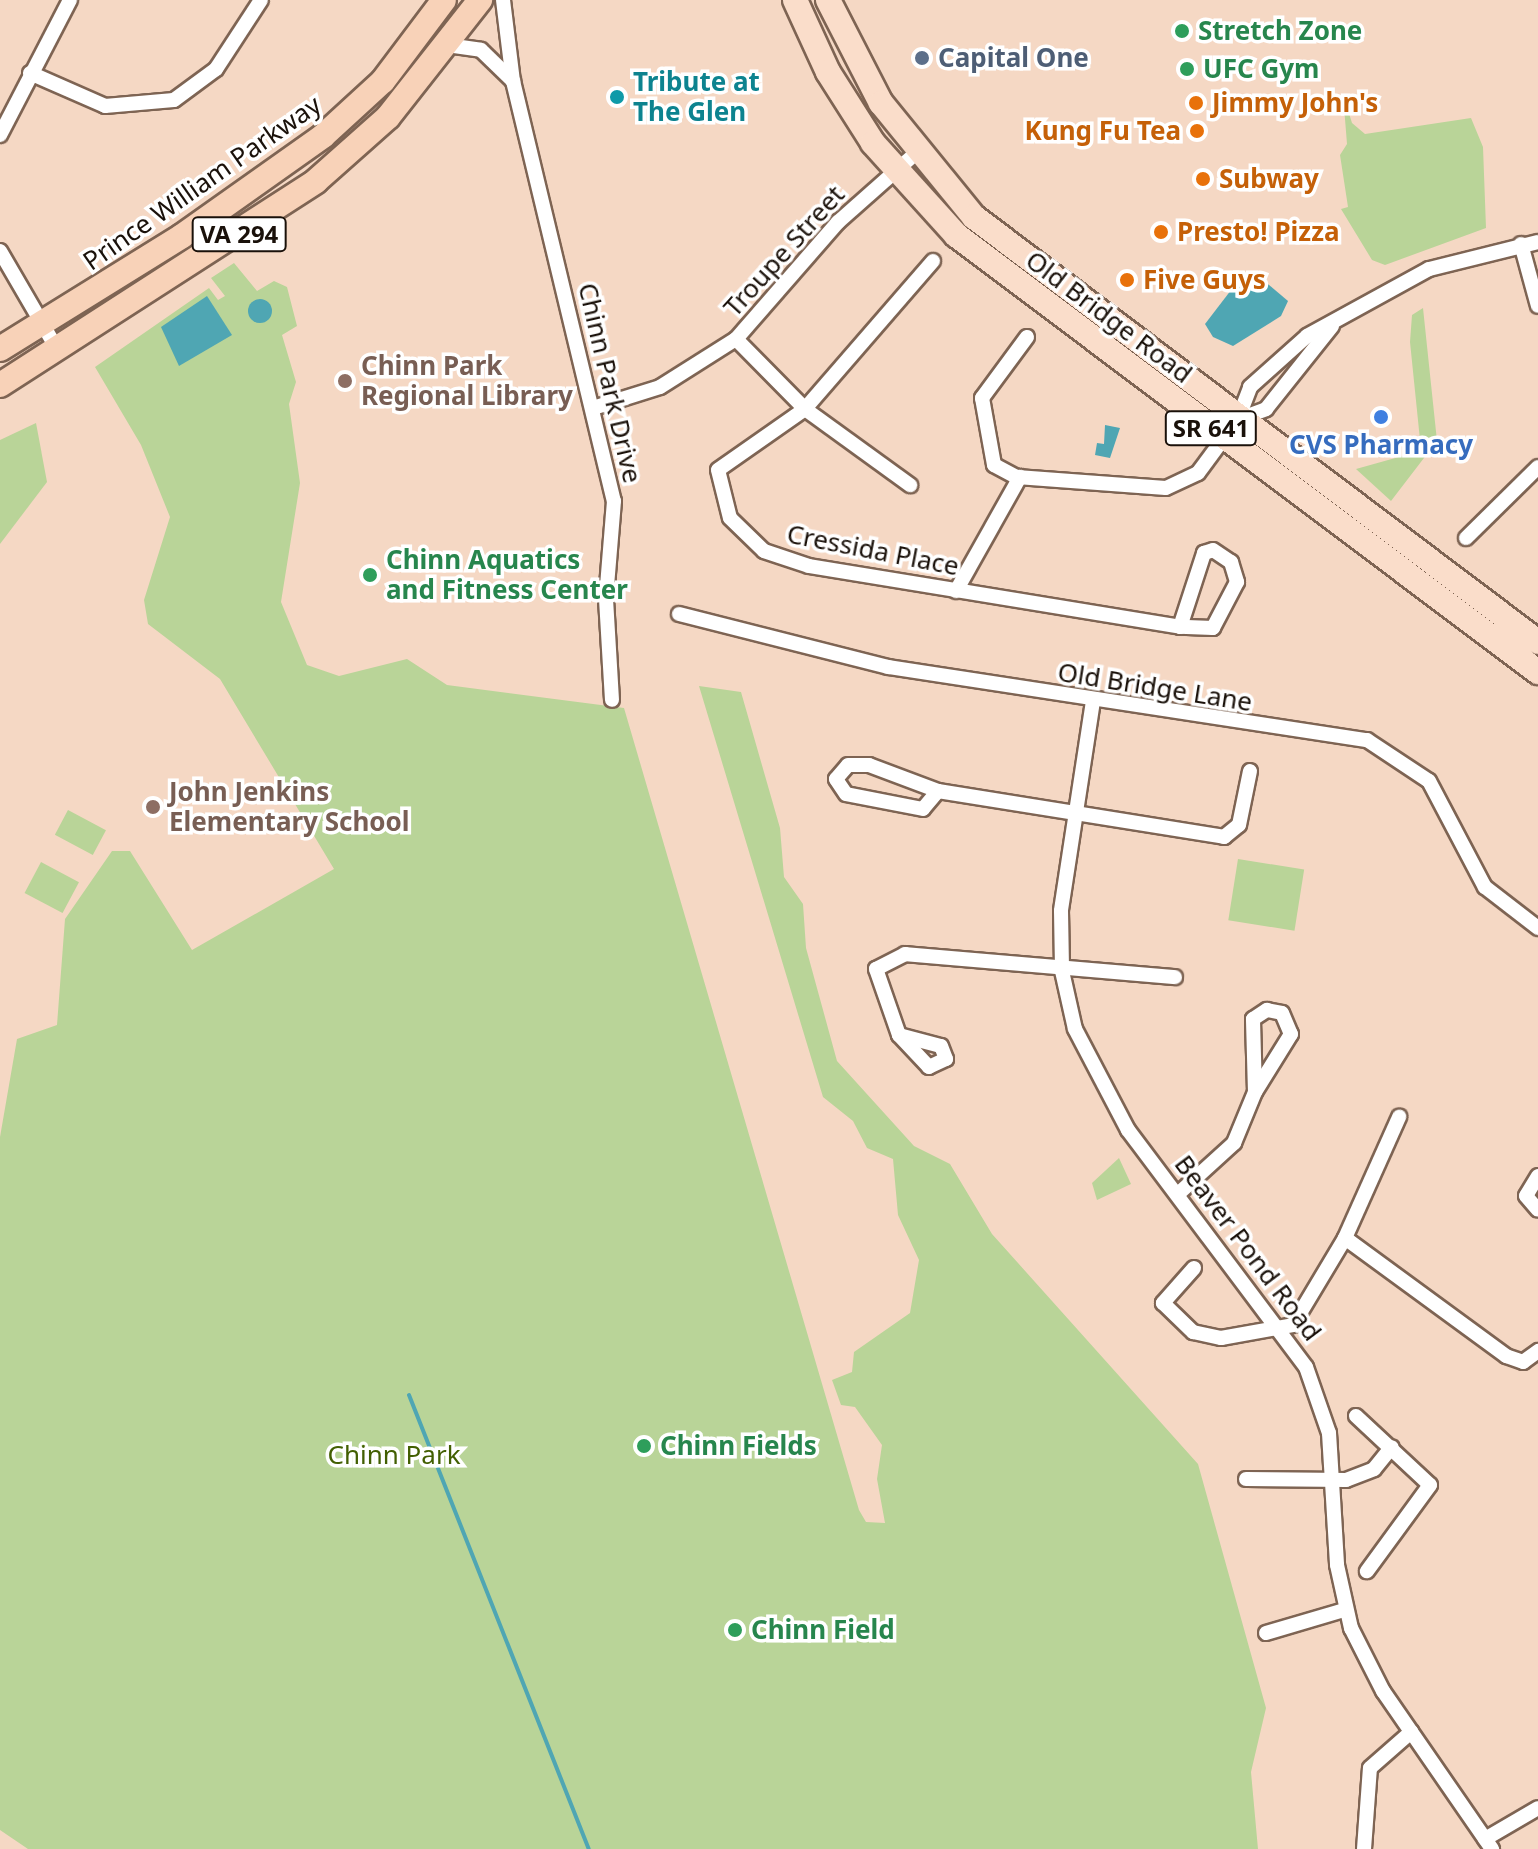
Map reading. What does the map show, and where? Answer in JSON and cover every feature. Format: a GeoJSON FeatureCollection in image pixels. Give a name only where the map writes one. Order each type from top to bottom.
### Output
{"type":"FeatureCollection","features":[{"type":"Feature","properties":{"kind":"highway","name":"Prince William Parkway"},"geometry":{"type":"LineString","coordinates":[[0,349],[323,136],[383,81],[444,0]]}},
{"type":"Feature","properties":{"kind":"highway","name":"VA 294"},"geometry":{"type":"LineString","coordinates":[[0,385],[316,181],[388,117],[480,0]]}},
{"type":"Feature","properties":{"kind":"main road","name":"Old Bridge Road"},"geometry":{"type":"LineString","coordinates":[[795,0],[828,72],[895,171],[988,262],[1538,642]]}},
{"type":"Feature","properties":{"kind":"main road","name":"Old Bridge Road"},"geometry":{"type":"LineString","coordinates":[[828,0],[858,64],[916,153],[1005,244],[1538,672]]}},
{"type":"Feature","properties":{"kind":"street"},"geometry":{"type":"LineString","coordinates":[[0,135],[70,0]]}},
{"type":"Feature","properties":{"kind":"street"},"geometry":{"type":"LineString","coordinates":[[30,73],[105,106],[174,100],[216,69],[261,0]]}},
{"type":"Feature","properties":{"kind":"street","name":"Chinn Park Drive"},"geometry":{"type":"LineString","coordinates":[[503,0],[513,81],[614,501],[606,599],[612,700]]}},
{"type":"Feature","properties":{"kind":"street"},"geometry":{"type":"LineString","coordinates":[[447,45],[481,50],[513,81]]}},
{"type":"Feature","properties":{"kind":"street","name":"Troupe Street"},"geometry":{"type":"LineString","coordinates":[[593,408],[660,387],[736,339],[838,222],[916,153]]}},
{"type":"Feature","properties":{"kind":"street"},"geometry":{"type":"LineString","coordinates":[[1027,337],[986,387],[980,410],[994,465],[1020,477],[1166,488],[1198,473],[1231,428],[1244,395],[1264,372],[1337,320],[1429,269],[1538,242]]}},
{"type":"Feature","properties":{"kind":"street"},"geometry":{"type":"LineString","coordinates":[[1521,244],[1538,306]]}},
{"type":"Feature","properties":{"kind":"street"},"geometry":{"type":"LineString","coordinates":[[0,251],[57,349]]}},
{"type":"Feature","properties":{"kind":"street","name":"Cressida Place"},"geometry":{"type":"LineString","coordinates":[[933,261],[805,409],[718,470],[720,500],[740,532],[764,551],[809,566],[1180,627],[1213,628],[1237,582],[1231,562],[1213,550],[1204,553],[1180,627]]}},
{"type":"Feature","properties":{"kind":"street"},"geometry":{"type":"LineString","coordinates":[[1231,428],[1266,409],[1337,320]]}},
{"type":"Feature","properties":{"kind":"street"},"geometry":{"type":"LineString","coordinates":[[736,339],[805,409],[910,485]]}},
{"type":"Feature","properties":{"kind":"street"},"geometry":{"type":"LineString","coordinates":[[1466,538],[1538,467]]}},
{"type":"Feature","properties":{"kind":"street"},"geometry":{"type":"LineString","coordinates":[[956,591],[1020,477]]}},
{"type":"Feature","properties":{"kind":"street","name":"Old Bridge Lane"},"geometry":{"type":"LineString","coordinates":[[679,614],[888,667],[1382,746],[1442,798],[1485,887],[1538,928]]}},
{"type":"Feature","properties":{"kind":"street","name":"Beaver Pond Road"},"geometry":{"type":"LineString","coordinates":[[1093,701],[1061,911],[1062,971],[1075,1029],[1105,1094],[1284,1330],[1323,1407],[1344,1610],[1411,1732],[1488,1844]]}},
{"type":"Feature","properties":{"kind":"street"},"geometry":{"type":"LineString","coordinates":[[938,791],[929,806],[906,807],[846,794],[836,779],[856,763],[938,791],[1224,837],[1239,825],[1250,771]]}},
{"type":"Feature","properties":{"kind":"street"},"geometry":{"type":"LineString","coordinates":[[899,1035],[876,969],[890,958],[921,954],[1062,971],[1175,977]]}},
{"type":"Feature","properties":{"kind":"street"},"geometry":{"type":"LineString","coordinates":[[1178,1194],[1234,1143],[1255,1092],[1289,1043],[1291,1026],[1276,1010],[1253,1019],[1255,1092]]}},
{"type":"Feature","properties":{"kind":"street"},"geometry":{"type":"LineString","coordinates":[[1194,1268],[1165,1296],[1165,1311],[1181,1324],[1221,1338],[1284,1330],[1310,1308],[1399,1117]]}},
{"type":"Feature","properties":{"kind":"street"},"geometry":{"type":"LineString","coordinates":[[1538,1176],[1526,1196],[1538,1210]]}},
{"type":"Feature","properties":{"kind":"street"},"geometry":{"type":"LineString","coordinates":[[1345,1238],[1506,1356],[1523,1362],[1538,1351]]}},
{"type":"Feature","properties":{"kind":"street"},"geometry":{"type":"LineString","coordinates":[[1356,1416],[1430,1485],[1367,1571]]}},
{"type":"Feature","properties":{"kind":"street"},"geometry":{"type":"LineString","coordinates":[[1246,1479],[1333,1481],[1374,1469],[1392,1447]]}},
{"type":"Feature","properties":{"kind":"street"},"geometry":{"type":"LineString","coordinates":[[1266,1633],[1344,1610]]}},
{"type":"Feature","properties":{"kind":"street"},"geometry":{"type":"LineString","coordinates":[[1364,1849],[1370,1768],[1411,1732]]}},
{"type":"Feature","properties":{"kind":"street"},"geometry":{"type":"LineString","coordinates":[[1488,1844],[1538,1808]]}},
{"type":"Feature","properties":{"kind":"green space"},"geometry":{"type":"Polygon","coordinates":[[[1343,94],[1352,123],[1365,134],[1471,118],[1483,147],[1486,228],[1385,265],[1372,260],[1341,209],[1348,207],[1340,155],[1347,144],[1343,94]]]}},
{"type":"Feature","properties":{"kind":"green space","name":"Chinn Park"},"geometry":{"type":"Polygon","coordinates":[[[234,263],[257,291],[274,281],[287,287],[297,326],[282,335],[296,382],[289,404],[300,483],[281,602],[307,665],[339,676],[407,659],[447,685],[624,708],[859,1510],[866,1522],[885,1523],[877,1479],[882,1445],[855,1407],[841,1405],[832,1380],[852,1372],[854,1352],[910,1313],[919,1260],[898,1215],[893,1159],[867,1148],[853,1121],[823,1097],[699,686],[741,692],[780,828],[784,877],[803,904],[806,948],[837,1061],[914,1146],[950,1164],[992,1234],[1198,1464],[1266,1708],[1251,1772],[1258,1849],[28,1849],[0,1830],[0,1137],[17,1039],[57,1025],[65,919],[112,851],[130,851],[192,950],[334,869],[220,679],[148,624],[144,600],[170,517],[141,445],[95,367],[209,288],[218,300],[225,296],[211,278],[234,263]]]}},
{"type":"Feature","properties":{"kind":"green space"},"geometry":{"type":"Polygon","coordinates":[[[1423,308],[1437,441],[1391,501],[1356,469],[1406,455],[1420,440],[1410,342],[1412,315],[1423,308]]]}},
{"type":"Feature","properties":{"kind":"green space"},"geometry":{"type":"Polygon","coordinates":[[[36,423],[47,482],[0,544],[0,440],[36,423]]]}},
{"type":"Feature","properties":{"kind":"green space"},"geometry":{"type":"Polygon","coordinates":[[[68,810],[106,830],[93,855],[55,835],[68,810]]]}},
{"type":"Feature","properties":{"kind":"green space"},"geometry":{"type":"Polygon","coordinates":[[[1238,859],[1304,869],[1294,931],[1228,920],[1238,859]]]}},
{"type":"Feature","properties":{"kind":"green space"},"geometry":{"type":"Polygon","coordinates":[[[41,862],[79,882],[63,913],[25,893],[41,862]]]}},
{"type":"Feature","properties":{"kind":"green space"},"geometry":{"type":"Polygon","coordinates":[[[1119,1158],[1131,1184],[1097,1200],[1092,1183],[1119,1158]]]}},
{"type":"Feature","properties":{"kind":"water"},"geometry":{"type":"Polygon","coordinates":[[[1255,273],[1288,301],[1281,316],[1233,346],[1213,337],[1205,324],[1238,281],[1255,273]]]}},
{"type":"Feature","properties":{"kind":"water"},"geometry":{"type":"Polygon","coordinates":[[[207,296],[232,335],[179,366],[161,327],[207,296]]]}},
{"type":"Feature","properties":{"kind":"water"},"geometry":{"type":"Polygon","coordinates":[[[260,299],[271,306],[272,311],[265,322],[260,323],[249,316],[248,311],[255,300],[260,299]]]}},
{"type":"Feature","properties":{"kind":"water"},"geometry":{"type":"Polygon","coordinates":[[[1105,425],[1120,428],[1110,458],[1095,455],[1097,443],[1104,444],[1105,425]]]}},
{"type":"Feature","properties":{"kind":"waterway"},"geometry":{"type":"LineString","coordinates":[[409,1395],[589,1849]]}},
{"type":"Feature","properties":{"kind":"place","name":"Stretch Zone"},"geometry":{"type":"Point","coordinates":[1182,31]}},
{"type":"Feature","properties":{"kind":"place","name":"Capital One"},"geometry":{"type":"Point","coordinates":[922,58]}},
{"type":"Feature","properties":{"kind":"place","name":"UFC Gym"},"geometry":{"type":"Point","coordinates":[1187,69]}},
{"type":"Feature","properties":{"kind":"place","name":"Tribute at The Glen"},"geometry":{"type":"Point","coordinates":[617,97]}},
{"type":"Feature","properties":{"kind":"place","name":"Jimmy John's"},"geometry":{"type":"Point","coordinates":[1196,103]}},
{"type":"Feature","properties":{"kind":"place","name":"Kung Fu Tea"},"geometry":{"type":"Point","coordinates":[1197,131]}},
{"type":"Feature","properties":{"kind":"place","name":"Subway"},"geometry":{"type":"Point","coordinates":[1203,179]}},
{"type":"Feature","properties":{"kind":"place","name":"Presto! Pizza"},"geometry":{"type":"Point","coordinates":[1161,232]}},
{"type":"Feature","properties":{"kind":"place","name":"Five Guys"},"geometry":{"type":"Point","coordinates":[1127,280]}},
{"type":"Feature","properties":{"kind":"place","name":"Chinn Park Regional Library"},"geometry":{"type":"Point","coordinates":[345,381]}},
{"type":"Feature","properties":{"kind":"place","name":"CVS Pharmacy"},"geometry":{"type":"Point","coordinates":[1381,417]}},
{"type":"Feature","properties":{"kind":"place","name":"Chinn Aquatics and Fitness Center"},"geometry":{"type":"Point","coordinates":[370,575]}},
{"type":"Feature","properties":{"kind":"place","name":"John Jenkins Elementary School"},"geometry":{"type":"Point","coordinates":[153,807]}},
{"type":"Feature","properties":{"kind":"place","name":"Chinn Fields"},"geometry":{"type":"Point","coordinates":[644,1446]}},
{"type":"Feature","properties":{"kind":"place","name":"Chinn Field"},"geometry":{"type":"Point","coordinates":[735,1630]}}]}
